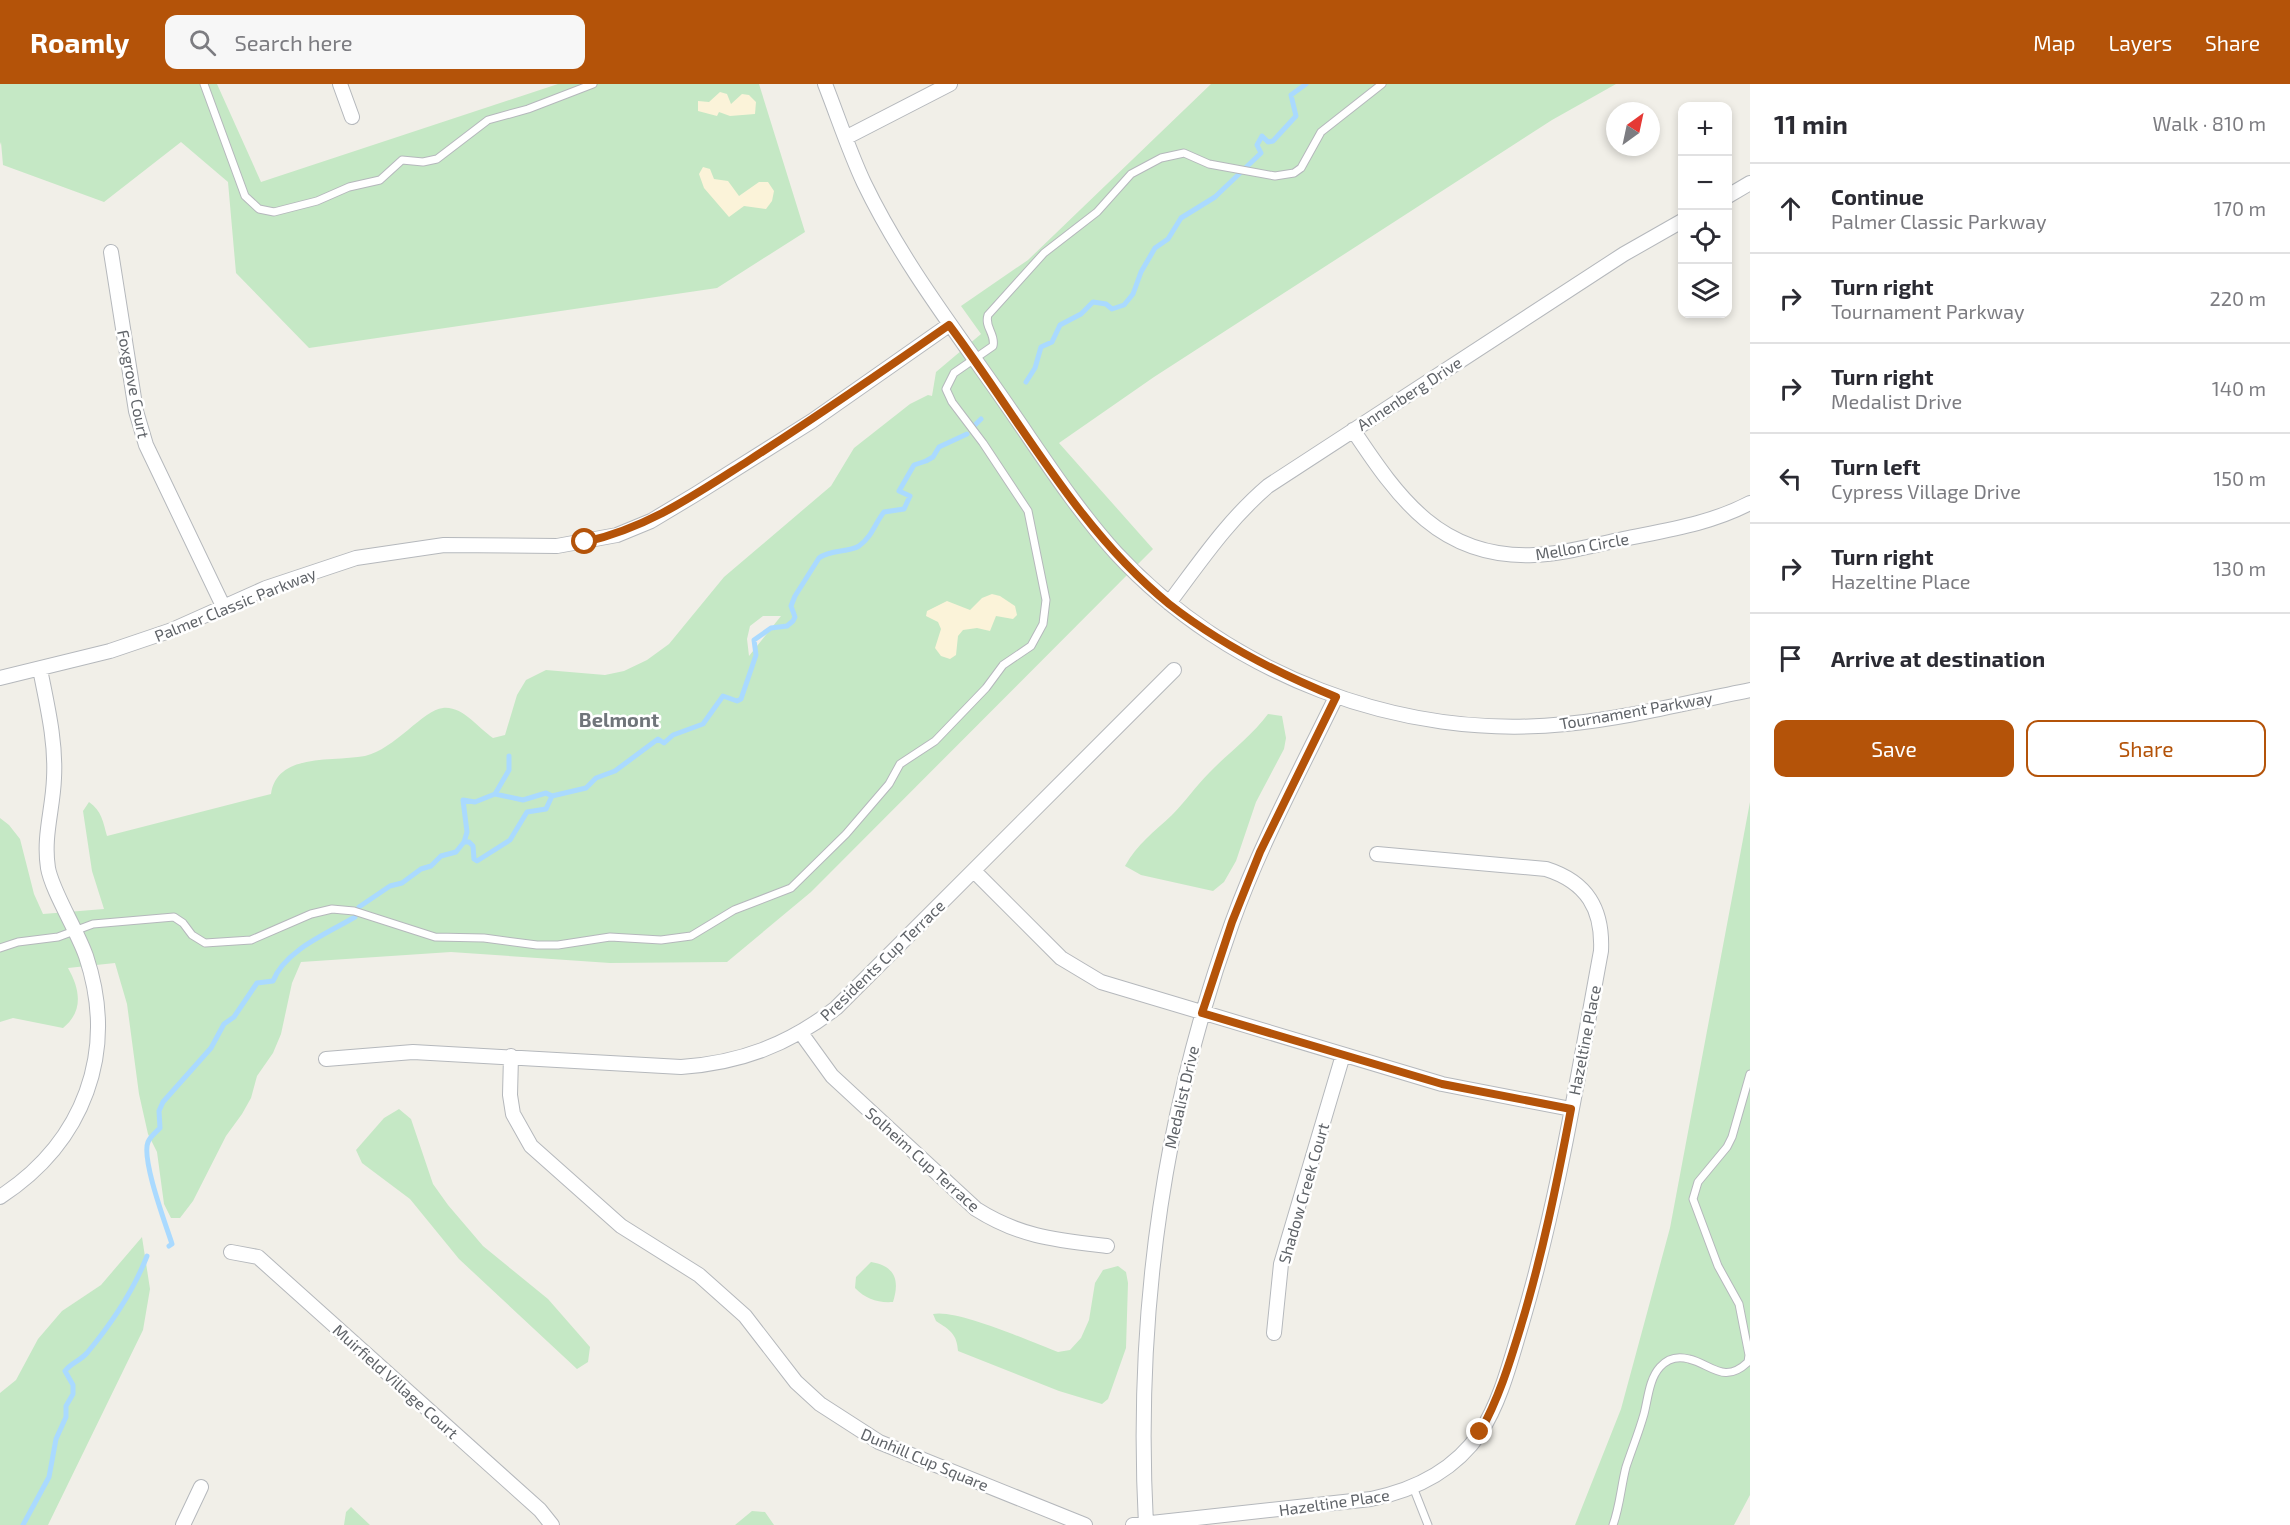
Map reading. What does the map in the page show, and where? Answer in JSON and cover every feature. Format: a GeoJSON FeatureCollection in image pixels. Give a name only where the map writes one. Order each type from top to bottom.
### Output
{"type":"FeatureCollection","features":[{"type":"Feature","properties":{"kind":"street"},"geometry":{"type":"LineString","coordinates":[[340,84],[352,117]]}},
{"type":"Feature","properties":{"kind":"street","name":"Tournament Parkway"},"geometry":{"type":"LineString","coordinates":[[825,84],[864,182],[910,266],[949,325],[1089,520],[1116,553],[1169,603],[1246,656],[1336,697],[1430,720],[1523,727],[1607,719],[1750,690]]}},
{"type":"Feature","properties":{"kind":"street"},"geometry":{"type":"LineString","coordinates":[[847,137],[950,84]]}},
{"type":"Feature","properties":{"kind":"street"},"geometry":{"type":"LineString","coordinates":[[1732,194],[1750,183]]}},
{"type":"Feature","properties":{"kind":"street","name":"Annenberg Drive"},"geometry":{"type":"LineString","coordinates":[[1169,603],[1242,508],[1268,486],[1624,254],[1678,224]]}},
{"type":"Feature","properties":{"kind":"street","name":"Foxgrove Court"},"geometry":{"type":"LineString","coordinates":[[111,252],[136,411],[146,445],[224,608]]}},
{"type":"Feature","properties":{"kind":"street","name":"Palmer Classic Parkway"},"geometry":{"type":"LineString","coordinates":[[0,678],[110,651],[224,608],[266,588],[356,558],[444,545],[557,546],[617,535],[651,521],[716,482],[812,420],[949,325]]}},
{"type":"Feature","properties":{"kind":"street","name":"Mellon Circle"},"geometry":{"type":"LineString","coordinates":[[1353,430],[1386,479],[1415,512],[1457,540],[1508,554],[1555,554],[1701,523],[1750,503]]}},
{"type":"Feature","properties":{"kind":"street"},"geometry":{"type":"LineString","coordinates":[[0,1197],[23,1182],[46,1161],[63,1138],[86,1096],[93,1070],[99,1020],[96,992],[76,929],[48,871],[45,842],[54,780],[55,746],[40,669]]}},
{"type":"Feature","properties":{"kind":"street","name":"Presidents Cup Terrace"},"geometry":{"type":"LineString","coordinates":[[326,1059],[412,1052],[681,1067],[712,1065],[773,1048],[801,1033],[836,1008],[1174,670]]}},
{"type":"Feature","properties":{"kind":"street","name":"Medalist Drive"},"geometry":{"type":"LineString","coordinates":[[1142,1524],[1143,1379],[1154,1240],[1169,1146],[1202,1013],[1232,922],[1260,852],[1336,697]]}},
{"type":"Feature","properties":{"kind":"street","name":"Hazeltine Place"},"geometry":{"type":"LineString","coordinates":[[1142,1524],[1371,1499],[1413,1487],[1445,1469],[1465,1451],[1492,1412],[1532,1288],[1551,1213],[1601,951],[1602,934],[1599,916],[1584,891],[1564,874],[1546,869],[1377,854]]}},
{"type":"Feature","properties":{"kind":"street"},"geometry":{"type":"LineString","coordinates":[[974,871],[1061,958],[1080,972],[1117,988],[1442,1084],[1571,1109]]}},
{"type":"Feature","properties":{"kind":"street","name":"Solheim Cup Terrace"},"geometry":{"type":"LineString","coordinates":[[801,1033],[832,1076],[976,1209],[1000,1224],[1025,1234],[1107,1246]]}},
{"type":"Feature","properties":{"kind":"street","name":"Shadow Creek Court"},"geometry":{"type":"LineString","coordinates":[[1274,1333],[1281,1264],[1343,1055]]}},
{"type":"Feature","properties":{"kind":"street","name":"Dunhill Cup Square"},"geometry":{"type":"LineString","coordinates":[[510,1056],[510,1095],[513,1114],[531,1146],[621,1226],[699,1275],[745,1316],[796,1382],[820,1404],[879,1442],[1085,1525]]}},
{"type":"Feature","properties":{"kind":"street","name":"Muirfield Village Court"},"geometry":{"type":"LineString","coordinates":[[231,1252],[258,1257],[540,1510],[552,1525]]}},
{"type":"Feature","properties":{"kind":"street"},"geometry":{"type":"LineString","coordinates":[[183,1525],[201,1487]]}},
{"type":"Feature","properties":{"kind":"lane"},"geometry":{"type":"LineString","coordinates":[[204,84],[245,196],[259,209],[269,212],[317,201],[349,187],[380,180],[402,160],[423,162],[437,159],[488,120],[528,109],[593,84]]}},
{"type":"Feature","properties":{"kind":"lane"},"geometry":{"type":"LineString","coordinates":[[0,948],[18,942],[58,937],[76,929],[123,920],[174,917],[183,923],[198,940],[222,943],[261,936],[322,910],[344,909],[435,937],[484,938],[537,945],[610,937],[633,940],[675,939],[691,936],[734,910],[783,892],[799,881],[846,834],[889,784],[900,764],[935,741],[986,688],[1002,665],[1030,646],[1043,624],[1046,600],[1028,511],[983,443],[952,402],[946,389],[954,373],[993,346],[995,340],[987,324],[988,315],[1044,253],[1097,212],[1123,181],[1154,162],[1184,153],[1209,164],[1275,176],[1294,173],[1301,168],[1321,132],[1382,84]]}},
{"type":"Feature","properties":{"kind":"lane"},"geometry":{"type":"LineString","coordinates":[[1613,1525],[1621,1503],[1626,1467],[1638,1436],[1652,1381],[1661,1366],[1668,1360],[1683,1358],[1693,1360],[1711,1371],[1734,1371],[1748,1362],[1749,1355],[1739,1304],[1718,1266],[1693,1199],[1698,1182],[1727,1147],[1732,1137],[1750,1074]]}},
{"type":"Feature","properties":{"kind":"lane"},"geometry":{"type":"LineString","coordinates":[[1413,1487],[1428,1525]]}},
{"type":"Feature","properties":{"kind":"green space"},"geometry":{"type":"Polygon","coordinates":[[[0,84],[217,84],[261,182],[558,84],[759,84],[805,232],[717,288],[309,348],[236,273],[228,182],[181,142],[104,202],[3,165],[1,142],[0,145],[0,84]]]}},
{"type":"Feature","properties":{"kind":"green space"},"geometry":{"type":"Polygon","coordinates":[[[1211,84],[1616,84],[1552,120],[1154,377],[1059,443],[1153,549],[811,892],[727,962],[610,963],[451,952],[301,962],[292,983],[281,1034],[273,1053],[257,1076],[251,1098],[226,1136],[193,1201],[180,1218],[171,1218],[164,1204],[157,1152],[148,1134],[139,1094],[127,1004],[115,963],[68,968],[75,984],[78,1000],[74,1014],[63,1028],[13,1018],[0,1022],[0,818],[20,839],[34,894],[43,914],[104,909],[92,871],[83,811],[89,802],[99,813],[107,836],[271,794],[275,781],[284,771],[295,765],[365,756],[376,752],[427,715],[443,708],[457,710],[464,714],[493,738],[505,735],[517,695],[526,680],[546,670],[605,675],[624,671],[647,660],[669,644],[724,577],[831,486],[854,448],[910,404],[928,395],[932,396],[936,372],[981,334],[961,306],[1028,260],[1211,84]],[[763,616],[750,626],[747,639],[749,656],[781,616],[763,616]]]}},
{"type":"Feature","properties":{"kind":"green space"},"geometry":{"type":"Polygon","coordinates":[[[1268,714],[1282,716],[1286,738],[1284,749],[1256,802],[1236,861],[1224,882],[1213,891],[1141,875],[1125,866],[1140,845],[1172,815],[1204,778],[1268,714]]]}},
{"type":"Feature","properties":{"kind":"green space"},"geometry":{"type":"Polygon","coordinates":[[[1750,802],[1750,1495],[1734,1525],[1575,1525],[1621,1409],[1670,1228],[1750,802]]]}},
{"type":"Feature","properties":{"kind":"green space"},"geometry":{"type":"Polygon","coordinates":[[[399,1109],[411,1119],[433,1184],[448,1205],[483,1246],[548,1299],[590,1347],[588,1362],[577,1369],[459,1259],[410,1199],[362,1163],[356,1150],[384,1118],[399,1109]]]}},
{"type":"Feature","properties":{"kind":"green space"},"geometry":{"type":"Polygon","coordinates":[[[142,1237],[150,1289],[143,1330],[48,1525],[0,1525],[0,1393],[16,1380],[38,1339],[62,1311],[101,1285],[142,1237]]]}},
{"type":"Feature","properties":{"kind":"green space"},"geometry":{"type":"Polygon","coordinates":[[[871,1262],[886,1267],[894,1275],[896,1287],[893,1302],[872,1300],[855,1288],[856,1277],[871,1262]]]}},
{"type":"Feature","properties":{"kind":"green space"},"geometry":{"type":"Polygon","coordinates":[[[1118,1266],[1126,1272],[1128,1283],[1126,1348],[1108,1399],[1102,1404],[1059,1391],[958,1351],[954,1336],[936,1321],[933,1314],[959,1316],[976,1321],[1058,1352],[1070,1350],[1081,1338],[1089,1320],[1095,1283],[1103,1270],[1118,1266]]]}},
{"type":"Feature","properties":{"kind":"green space"},"geometry":{"type":"Polygon","coordinates":[[[351,1507],[370,1525],[344,1525],[346,1512],[351,1507]]]}},
{"type":"Feature","properties":{"kind":"green space"},"geometry":{"type":"Polygon","coordinates":[[[752,1511],[765,1512],[774,1525],[735,1525],[752,1511]]]}},
{"type":"Feature","properties":{"kind":"sand"},"geometry":{"type":"Polygon","coordinates":[[[720,92],[727,94],[731,104],[742,94],[749,95],[756,102],[755,114],[730,116],[719,112],[717,116],[698,111],[698,101],[709,102],[720,92]]]}},
{"type":"Feature","properties":{"kind":"sand"},"geometry":{"type":"Polygon","coordinates":[[[703,167],[710,169],[714,179],[728,181],[739,196],[759,182],[768,182],[774,191],[772,201],[766,209],[744,206],[729,217],[704,188],[699,174],[703,167]]]}},
{"type":"Feature","properties":{"kind":"sand"},"geometry":{"type":"Polygon","coordinates":[[[992,594],[1000,596],[1015,606],[1017,615],[1013,619],[996,616],[990,631],[977,628],[963,630],[958,636],[956,655],[950,659],[941,656],[935,648],[941,629],[938,622],[926,616],[927,611],[947,601],[970,610],[982,598],[992,594]]]}},
{"type":"Feature","properties":{"kind":"waterway"},"geometry":{"type":"LineString","coordinates":[[1026,382],[1035,368],[1041,347],[1052,342],[1060,325],[1081,314],[1093,302],[1106,304],[1112,309],[1124,305],[1133,294],[1141,272],[1155,248],[1168,239],[1181,218],[1215,197],[1261,153],[1257,145],[1262,136],[1268,142],[1273,141],[1296,116],[1291,95],[1306,84]]}},
{"type":"Feature","properties":{"kind":"waterway"},"geometry":{"type":"LineString","coordinates":[[973,427],[981,419]]}},
{"type":"Feature","properties":{"kind":"waterway"},"geometry":{"type":"LineString","coordinates":[[169,1246],[172,1244],[148,1162],[148,1142],[160,1128],[159,1111],[163,1102],[211,1048],[224,1024],[234,1017],[257,983],[273,981],[279,970],[297,951],[355,917],[359,907],[390,886],[402,883],[421,869],[431,866],[441,856],[456,852],[464,842],[469,842],[473,846],[474,859],[477,861],[510,840],[527,812],[546,809],[552,796],[586,788],[596,778],[615,771],[658,739],[664,743],[673,735],[703,724],[723,696],[737,701],[741,699],[756,655],[754,640],[771,628],[787,626],[793,621],[795,617],[791,606],[795,596],[819,558],[829,553],[859,546],[884,512],[904,509],[910,496],[899,491],[914,465],[933,457],[939,447],[967,434]]}},
{"type":"Feature","properties":{"kind":"waterway"},"geometry":{"type":"LineString","coordinates":[[495,794],[509,770],[509,756]]}},
{"type":"Feature","properties":{"kind":"waterway"},"geometry":{"type":"LineString","coordinates":[[464,842],[467,832],[463,800],[475,802],[495,794],[523,800],[546,793],[552,796]]}},
{"type":"Feature","properties":{"kind":"waterway"},"geometry":{"type":"LineString","coordinates":[[23,1525],[49,1477],[56,1439],[66,1417],[66,1406],[73,1394],[73,1385],[65,1371],[87,1353],[113,1319],[128,1295],[147,1256]]}},
{"type":"Feature","properties":{"kind":"district","name":"Belmont"},"geometry":{"type":"Point","coordinates":[619,719]}},
{"type":"Feature","properties":{"kind":"route"},"geometry":{"type":"LineString","coordinates":[[585,542],[617,535],[651,521],[812,420],[949,325],[1089,520],[1116,553],[1147,583],[1169,603],[1246,656],[1336,697],[1260,852],[1232,922],[1202,1013],[1442,1084],[1571,1109],[1551,1213],[1532,1288],[1492,1412],[1480,1432]]}}]}
